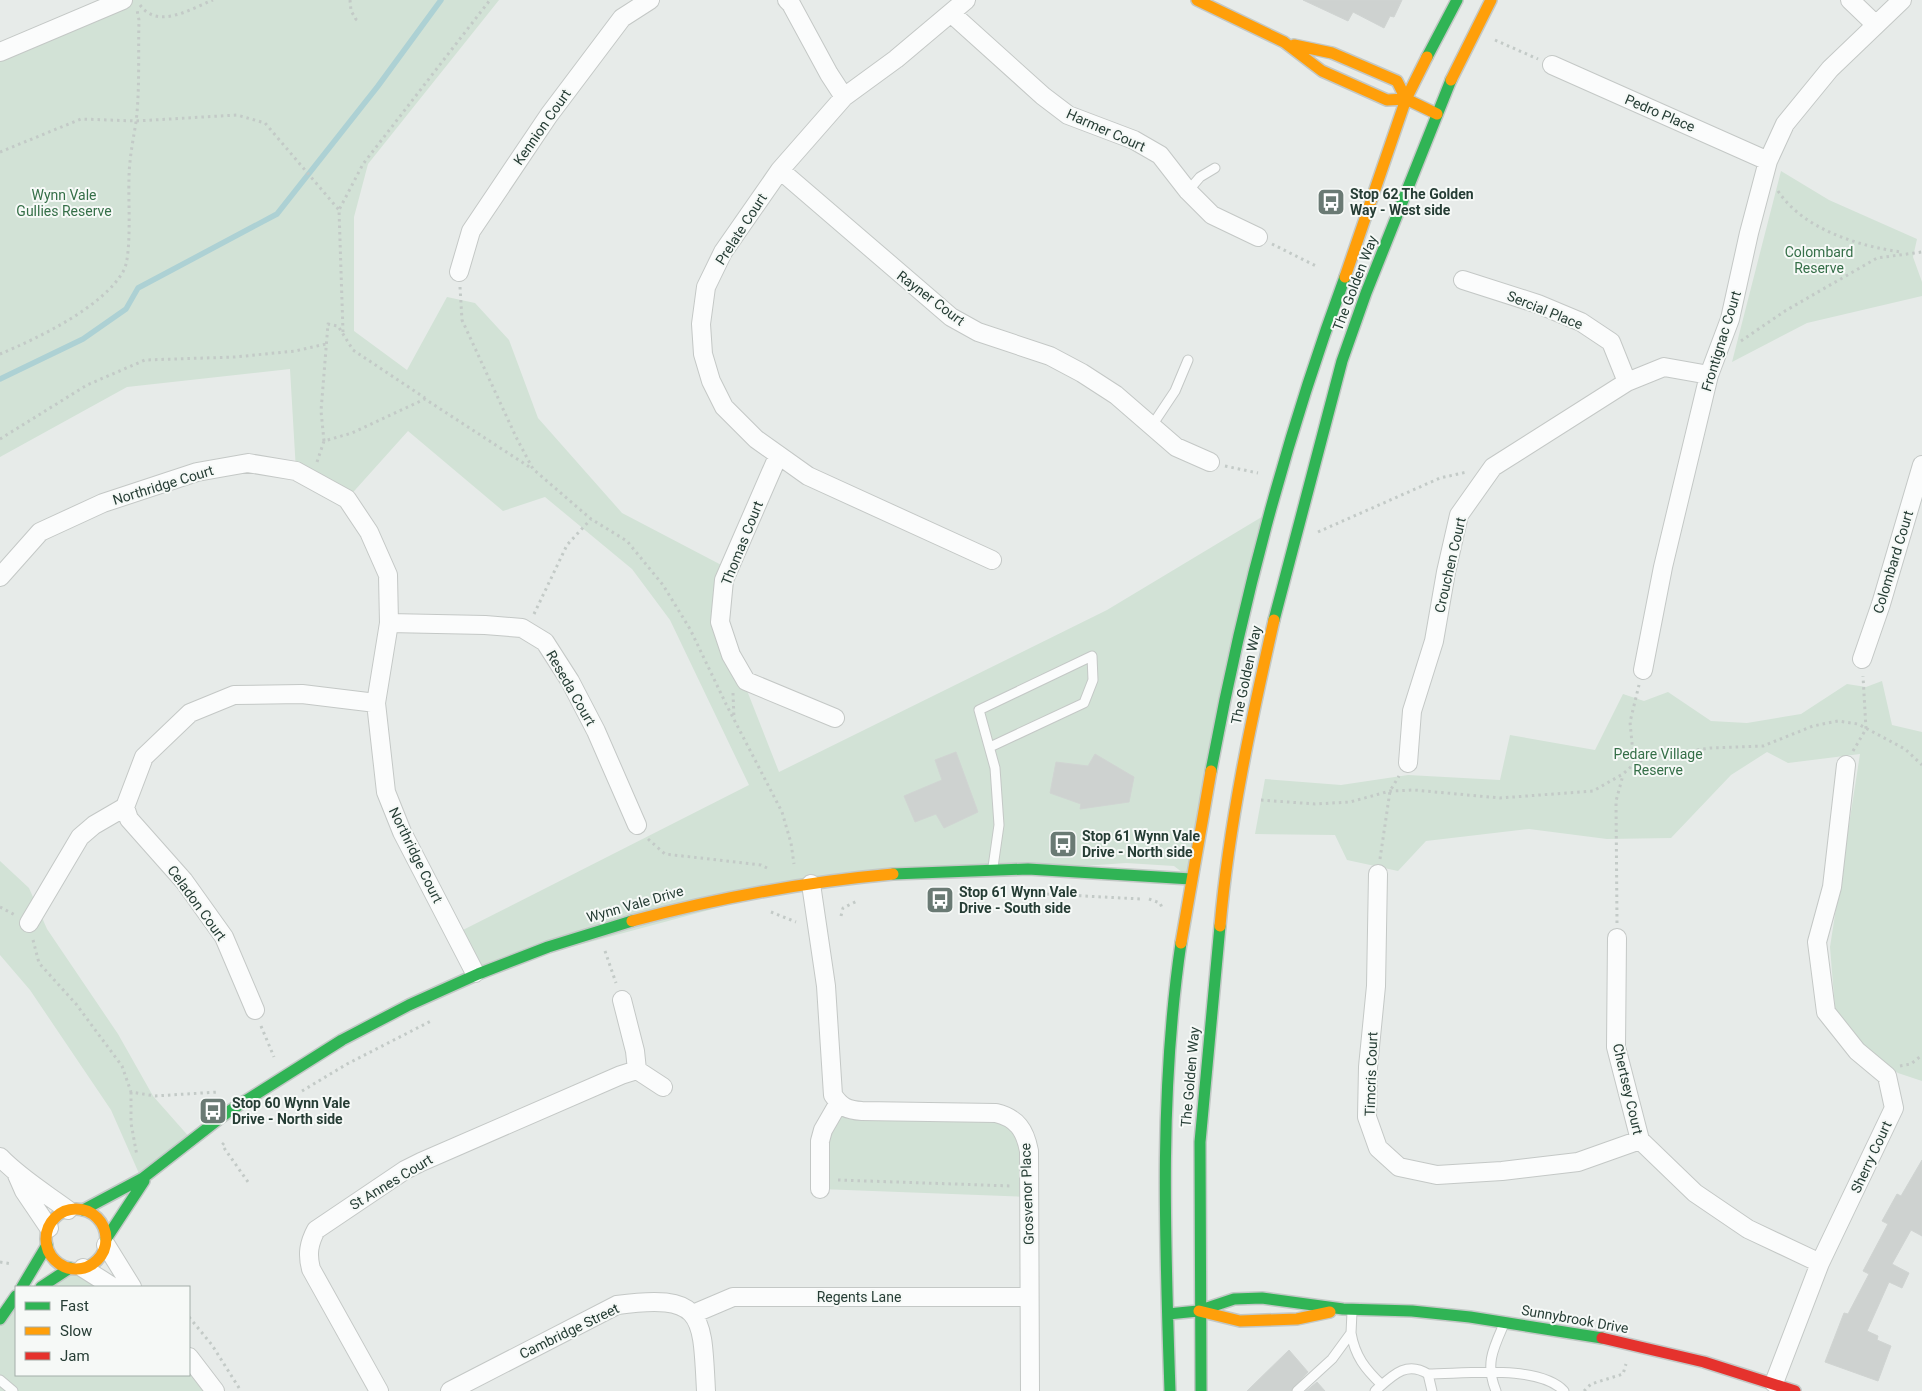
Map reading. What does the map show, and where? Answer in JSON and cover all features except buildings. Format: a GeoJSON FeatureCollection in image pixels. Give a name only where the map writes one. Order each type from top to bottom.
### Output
{"type":"FeatureCollection","features":[{"type":"Feature","properties":{"kind":"main road"},"geometry":{"type":"LineString","coordinates":[[1197,0],[1284,42],[1322,71],[1387,100],[1406,99],[1437,114]]}},
{"type":"Feature","properties":{"kind":"main road","name":"The Golden Way"},"geometry":{"type":"LineString","coordinates":[[1170,1391],[1164,1196],[1169,1055],[1175,984],[1190,879],[1226,690],[1279,478],[1324,333],[1366,219],[1406,99],[1456,0]]}},
{"type":"Feature","properties":{"kind":"main road","name":"The Golden Way"},"geometry":{"type":"LineString","coordinates":[[1201,1391],[1199,1311],[1200,1142],[1221,915],[1230,846],[1253,713],[1282,583],[1342,361],[1366,293],[1451,80],[1491,0]]}},
{"type":"Feature","properties":{"kind":"main road"},"geometry":{"type":"LineString","coordinates":[[1284,42],[1332,53],[1397,81],[1406,99]]}},
{"type":"Feature","properties":{"kind":"main road"},"geometry":{"type":"LineString","coordinates":[[1202,889],[1190,879],[1211,865],[1230,846]]}},
{"type":"Feature","properties":{"kind":"main road","name":"Wynn Vale Drive"},"geometry":{"type":"LineString","coordinates":[[76,1210],[103,1201],[146,1175],[191,1139],[283,1076],[404,1007],[475,973],[601,928],[655,912],[727,897],[804,885],[916,872],[1065,870],[1190,879]]}},
{"type":"Feature","properties":{"kind":"main road"},"geometry":{"type":"LineString","coordinates":[[1212,901],[1221,915]]}},
{"type":"Feature","properties":{"kind":"main road","name":"Wynn Vale Drive"},"geometry":{"type":"LineString","coordinates":[[106,1242],[146,1175]]}},
{"type":"Feature","properties":{"kind":"main road"},"geometry":{"type":"LineString","coordinates":[[23,1286],[48,1236],[53,1220],[76,1210],[100,1220],[106,1242],[96,1261],[77,1268],[43,1286]]}},
{"type":"Feature","properties":{"kind":"main road"},"geometry":{"type":"LineString","coordinates":[[48,1236],[57,1262],[77,1268]]}},
{"type":"Feature","properties":{"kind":"main road","name":"Sunnybrook Drive"},"geometry":{"type":"LineString","coordinates":[[1168,1314],[1199,1311],[1234,1299],[1295,1300],[1348,1310],[1420,1312],[1506,1321],[1677,1354],[1795,1391]]}},
{"type":"Feature","properties":{"kind":"main road"},"geometry":{"type":"LineString","coordinates":[[0,1318],[13,1306]]}},
{"type":"Feature","properties":{"kind":"main road","name":"Sunnybrook Drive"},"geometry":{"type":"LineString","coordinates":[[1199,1311],[1240,1321],[1297,1319],[1348,1310]]}},
{"type":"Feature","properties":{"kind":"street"},"geometry":{"type":"LineString","coordinates":[[0,52],[123,0]]}},
{"type":"Feature","properties":{"kind":"street","name":"Kennion Court"},"geometry":{"type":"LineString","coordinates":[[459,272],[471,231],[549,115],[622,18],[650,0]]}},
{"type":"Feature","properties":{"kind":"street"},"geometry":{"type":"LineString","coordinates":[[787,0],[844,97]]}},
{"type":"Feature","properties":{"kind":"street","name":"Prelate Court"},"geometry":{"type":"LineString","coordinates":[[966,0],[952,14],[844,97],[780,170],[723,252],[706,287],[701,324],[703,354],[711,381],[724,407],[738,424],[778,456],[808,476],[992,560]]}},
{"type":"Feature","properties":{"kind":"street"},"geometry":{"type":"LineString","coordinates":[[1850,0],[1875,24]]}},
{"type":"Feature","properties":{"kind":"street","name":"Frontignac Court"},"geometry":{"type":"LineString","coordinates":[[1643,670],[1663,567],[1709,375],[1730,319],[1766,167],[1785,124],[1830,69],[1902,0]]}},
{"type":"Feature","properties":{"kind":"street","name":"Harmer Court"},"geometry":{"type":"LineString","coordinates":[[952,14],[1068,115],[1134,140],[1160,156],[1188,191],[1212,215],[1258,237]]}},
{"type":"Feature","properties":{"kind":"street","name":"Pedro Place"},"geometry":{"type":"LineString","coordinates":[[1552,65],[1766,167]]}},
{"type":"Feature","properties":{"kind":"street","name":"Rayner Court"},"geometry":{"type":"LineString","coordinates":[[780,170],[951,317],[978,332],[1050,356],[1082,373],[1116,395],[1176,447],[1210,462]]}},
{"type":"Feature","properties":{"kind":"street","name":"Sercial Place"},"geometry":{"type":"LineString","coordinates":[[1463,280],[1538,304],[1581,322],[1611,342],[1628,382]]}},
{"type":"Feature","properties":{"kind":"street","name":"Crouchen Court"},"geometry":{"type":"LineString","coordinates":[[1408,762],[1412,711],[1434,641],[1446,572],[1459,515],[1494,467],[1628,382],[1664,367],[1709,375]]}},
{"type":"Feature","properties":{"kind":"street","name":"Thomas Court"},"geometry":{"type":"LineString","coordinates":[[778,456],[724,580],[720,622],[731,655],[746,681],[836,718]]}},
{"type":"Feature","properties":{"kind":"street","name":"Northridge Court"},"geometry":{"type":"LineString","coordinates":[[0,577],[40,532],[103,503],[197,472],[248,463],[296,471],[347,499],[369,532],[388,576],[389,623],[376,703],[386,792],[402,832],[475,973]]}},
{"type":"Feature","properties":{"kind":"street","name":"Colombard Court"},"geometry":{"type":"LineString","coordinates":[[1862,659],[1881,604],[1922,465]]}},
{"type":"Feature","properties":{"kind":"street","name":"Reseda Court"},"geometry":{"type":"LineString","coordinates":[[389,623],[485,624],[522,628],[545,642],[570,680],[596,731],[637,825]]}},
{"type":"Feature","properties":{"kind":"street"},"geometry":{"type":"LineString","coordinates":[[29,923],[80,837],[94,825],[125,807],[144,757],[190,713],[234,695],[302,694],[376,703]]}},
{"type":"Feature","properties":{"kind":"street","name":"Sherry Court"},"geometry":{"type":"LineString","coordinates":[[1774,1384],[1820,1263],[1894,1108],[1887,1076],[1857,1051],[1826,1012],[1817,942],[1832,887],[1846,765]]}},
{"type":"Feature","properties":{"kind":"street","name":"Celadon Court"},"geometry":{"type":"LineString","coordinates":[[125,807],[129,819],[184,881],[224,937],[255,1010]]}},
{"type":"Feature","properties":{"kind":"street","name":"Timcris Court"},"geometry":{"type":"LineString","coordinates":[[1378,874],[1376,986],[1368,1067],[1367,1117],[1378,1148],[1399,1167],[1437,1174],[1502,1171],[1578,1162],[1640,1140]]}},
{"type":"Feature","properties":{"kind":"street"},"geometry":{"type":"LineString","coordinates":[[804,885],[826,986],[832,1096],[838,1104],[823,1130],[820,1141],[820,1184]]}},
{"type":"Feature","properties":{"kind":"street","name":"Chertsey Court"},"geometry":{"type":"LineString","coordinates":[[1617,938],[1616,1047],[1640,1140],[1695,1193],[1748,1229],[1820,1263]]}},
{"type":"Feature","properties":{"kind":"street"},"geometry":{"type":"LineString","coordinates":[[622,1000],[635,1051],[637,1070],[663,1086]]}},
{"type":"Feature","properties":{"kind":"street","name":"St Annes Court"},"geometry":{"type":"LineString","coordinates":[[379,1391],[311,1269],[308,1258],[309,1244],[316,1230],[405,1170],[421,1162],[637,1070]]}},
{"type":"Feature","properties":{"kind":"street","name":"Grosvenor Place"},"geometry":{"type":"LineString","coordinates":[[838,1104],[847,1110],[862,1111],[996,1113],[1005,1115],[1019,1125],[1026,1136],[1029,1151],[1030,1391]]}},
{"type":"Feature","properties":{"kind":"street"},"geometry":{"type":"LineString","coordinates":[[0,1157],[18,1175],[76,1210]]}},
{"type":"Feature","properties":{"kind":"street"},"geometry":{"type":"LineString","coordinates":[[18,1175],[24,1191],[48,1236]]}},
{"type":"Feature","properties":{"kind":"street"},"geometry":{"type":"LineString","coordinates":[[106,1242],[131,1286]]}},
{"type":"Feature","properties":{"kind":"street"},"geometry":{"type":"LineString","coordinates":[[77,1268],[111,1286]]}},
{"type":"Feature","properties":{"kind":"street","name":"Regents Lane"},"geometry":{"type":"LineString","coordinates":[[693,1314],[734,1297],[1029,1297]]}},
{"type":"Feature","properties":{"kind":"street","name":"Cambridge Street"},"geometry":{"type":"LineString","coordinates":[[450,1391],[617,1305],[638,1302],[676,1304],[693,1314]]}},
{"type":"Feature","properties":{"kind":"street"},"geometry":{"type":"LineString","coordinates":[[693,1314],[703,1335],[706,1391]]}},
{"type":"Feature","properties":{"kind":"street"},"geometry":{"type":"LineString","coordinates":[[190,1358],[215,1391]]}},
{"type":"Feature","properties":{"kind":"lane"},"geometry":{"type":"LineString","coordinates":[[1188,191],[1200,177],[1215,168]]}},
{"type":"Feature","properties":{"kind":"lane"},"geometry":{"type":"LineString","coordinates":[[1151,427],[1175,391],[1188,360]]}},
{"type":"Feature","properties":{"kind":"lane"},"geometry":{"type":"LineString","coordinates":[[990,747],[1084,704],[1093,680],[1092,656],[979,710],[995,768],[999,825],[993,870]]}},
{"type":"Feature","properties":{"kind":"lane"},"geometry":{"type":"LineString","coordinates":[[1348,1310],[1354,1349],[1362,1365],[1378,1388],[1402,1369],[1418,1368],[1428,1374],[1530,1374],[1557,1384],[1564,1391]]}},
{"type":"Feature","properties":{"kind":"lane"},"geometry":{"type":"LineString","coordinates":[[1496,1391],[1490,1374],[1492,1352],[1506,1321]]}},
{"type":"Feature","properties":{"kind":"lane"},"geometry":{"type":"LineString","coordinates":[[1297,1391],[1332,1359],[1351,1333]]}},
{"type":"Feature","properties":{"kind":"lane"},"geometry":{"type":"LineString","coordinates":[[1428,1374],[1432,1391]]}},
{"type":"Feature","properties":{"kind":"lane"},"geometry":{"type":"LineString","coordinates":[[0,1380],[13,1391]]}},
{"type":"Feature","properties":{"kind":"path"},"geometry":{"type":"LineString","coordinates":[[135,0],[146,13],[155,17],[175,16],[213,0]]}},
{"type":"Feature","properties":{"kind":"path"},"geometry":{"type":"LineString","coordinates":[[0,354],[36,339],[69,319],[108,291],[125,268],[128,241],[128,177],[136,121],[140,20],[135,0]]}},
{"type":"Feature","properties":{"kind":"path"},"geometry":{"type":"LineString","coordinates":[[350,0],[351,11],[356,18],[354,21]]}},
{"type":"Feature","properties":{"kind":"path"},"geometry":{"type":"LineString","coordinates":[[343,332],[339,210],[363,164],[490,0]]}},
{"type":"Feature","properties":{"kind":"path"},"geometry":{"type":"LineString","coordinates":[[1475,31],[1552,65]]}},
{"type":"Feature","properties":{"kind":"path"},"geometry":{"type":"LineString","coordinates":[[0,152],[80,119],[136,121],[238,115],[265,123],[339,210]]}},
{"type":"Feature","properties":{"kind":"path"},"geometry":{"type":"LineString","coordinates":[[1766,167],[1783,199],[1819,228],[1870,248],[1906,253]]}},
{"type":"Feature","properties":{"kind":"path"},"geometry":{"type":"LineString","coordinates":[[1258,237],[1318,267]]}},
{"type":"Feature","properties":{"kind":"path"},"geometry":{"type":"LineString","coordinates":[[1739,343],[1785,311],[1876,258],[1922,252]]}},
{"type":"Feature","properties":{"kind":"path"},"geometry":{"type":"LineString","coordinates":[[459,272],[462,320],[516,437],[533,469]]}},
{"type":"Feature","properties":{"kind":"path"},"geometry":{"type":"LineString","coordinates":[[312,480],[324,441],[320,411],[328,324],[338,326],[353,350],[533,469],[590,519],[627,541],[663,585],[690,629],[726,704],[782,812],[804,885]]}},
{"type":"Feature","properties":{"kind":"path"},"geometry":{"type":"LineString","coordinates":[[0,438],[87,385],[145,360],[235,357],[295,351],[326,344]]}},
{"type":"Feature","properties":{"kind":"path"},"geometry":{"type":"LineString","coordinates":[[324,441],[352,433],[425,399]]}},
{"type":"Feature","properties":{"kind":"path"},"geometry":{"type":"LineString","coordinates":[[1210,462],[1279,478]]}},
{"type":"Feature","properties":{"kind":"path"},"geometry":{"type":"LineString","coordinates":[[1318,532],[1440,478],[1494,467]]}},
{"type":"Feature","properties":{"kind":"path"},"geometry":{"type":"LineString","coordinates":[[526,631],[567,545],[590,519]]}},
{"type":"Feature","properties":{"kind":"path"},"geometry":{"type":"LineString","coordinates":[[1846,765],[1866,729],[1862,659]]}},
{"type":"Feature","properties":{"kind":"path"},"geometry":{"type":"LineString","coordinates":[[1634,764],[1630,722],[1643,670]]}},
{"type":"Feature","properties":{"kind":"path"},"geometry":{"type":"LineString","coordinates":[[1238,798],[1315,804],[1350,802],[1390,791],[1414,790],[1500,798],[1593,791],[1623,774],[1634,764],[1650,758],[1710,748],[1763,746],[1813,726],[1838,721],[1858,724],[1905,749],[1922,765]]}},
{"type":"Feature","properties":{"kind":"path"},"geometry":{"type":"LineString","coordinates":[[1617,938],[1616,801],[1623,774]]}},
{"type":"Feature","properties":{"kind":"path"},"geometry":{"type":"LineString","coordinates":[[1378,874],[1390,791]]}},
{"type":"Feature","properties":{"kind":"path"},"geometry":{"type":"LineString","coordinates":[[637,825],[651,843],[665,854],[761,865],[768,869]]}},
{"type":"Feature","properties":{"kind":"path"},"geometry":{"type":"LineString","coordinates":[[1023,892],[1150,899],[1160,903],[1164,912]]}},
{"type":"Feature","properties":{"kind":"path"},"geometry":{"type":"LineString","coordinates":[[841,916],[843,908],[861,900]]}},
{"type":"Feature","properties":{"kind":"path"},"geometry":{"type":"LineString","coordinates":[[0,907],[29,923],[40,963],[76,1004],[122,1066],[131,1092],[131,1123],[146,1175]]}},
{"type":"Feature","properties":{"kind":"path"},"geometry":{"type":"LineString","coordinates":[[768,912],[779,914],[796,922]]}},
{"type":"Feature","properties":{"kind":"path"},"geometry":{"type":"LineString","coordinates":[[597,954],[614,948]]}},
{"type":"Feature","properties":{"kind":"path"},"geometry":{"type":"LineString","coordinates":[[605,951],[622,1000]]}},
{"type":"Feature","properties":{"kind":"path"},"geometry":{"type":"LineString","coordinates":[[255,1010],[283,1076]]}},
{"type":"Feature","properties":{"kind":"path"},"geometry":{"type":"LineString","coordinates":[[298,1093],[347,1064],[432,1020]]}},
{"type":"Feature","properties":{"kind":"path"},"geometry":{"type":"LineString","coordinates":[[131,1092],[155,1096],[221,1092],[238,1106]]}},
{"type":"Feature","properties":{"kind":"path"},"geometry":{"type":"LineString","coordinates":[[214,1150],[229,1140]]}},
{"type":"Feature","properties":{"kind":"path"},"geometry":{"type":"LineString","coordinates":[[222,1145],[248,1182]]}},
{"type":"Feature","properties":{"kind":"path"},"geometry":{"type":"LineString","coordinates":[[820,1184],[1029,1186]]}},
{"type":"Feature","properties":{"kind":"path"},"geometry":{"type":"LineString","coordinates":[[190,1318],[212,1345],[241,1391]]}},
{"type":"Feature","properties":{"kind":"path"},"geometry":{"type":"LineString","coordinates":[[1584,1391],[1591,1384],[1623,1374],[1626,1364],[1637,1345]]}},
{"type":"Feature","properties":{"kind":"green space","name":"Wynn Vale Gullies Reserve"},"geometry":{"type":"Polygon","coordinates":[[[123,0],[499,0],[368,164],[354,217],[354,331],[407,370],[447,297],[475,303],[509,340],[538,418],[622,513],[729,569],[720,622],[779,772],[1107,610],[1270,512],[1191,879],[1174,866],[1126,863],[798,886],[475,973],[455,934],[749,785],[670,620],[632,569],[545,497],[503,511],[408,431],[347,499],[296,471],[290,369],[127,387],[0,457],[0,52],[123,0]]]}},
{"type":"Feature","properties":{"kind":"green space","name":"Colombard Reserve"},"geometry":{"type":"Polygon","coordinates":[[[1781,171],[1829,200],[1917,239],[1913,257],[1922,282],[1922,296],[1807,323],[1732,362],[1781,171]]]}},
{"type":"Feature","properties":{"kind":"green space","name":"Pedare Village Reserve"},"geometry":{"type":"Polygon","coordinates":[[[1882,681],[1892,725],[1922,732],[1922,1081],[1898,1073],[1858,1044],[1835,1009],[1830,947],[1860,754],[1788,763],[1767,752],[1731,775],[1671,838],[1607,839],[1529,829],[1426,841],[1398,871],[1347,860],[1335,835],[1255,834],[1265,779],[1341,785],[1408,775],[1500,780],[1510,735],[1595,750],[1623,694],[1644,701],[1668,692],[1711,721],[1747,723],[1801,714],[1847,684],[1866,687],[1882,681]]]}},
{"type":"Feature","properties":{"kind":"green space"},"geometry":{"type":"Polygon","coordinates":[[[0,861],[29,888],[47,929],[118,1034],[153,1096],[191,1139],[141,1178],[111,1110],[30,990],[0,955],[0,861]]]}},
{"type":"Feature","properties":{"kind":"green space"},"geometry":{"type":"Polygon","coordinates":[[[838,1104],[996,1113],[1019,1125],[1029,1197],[820,1189],[822,1133],[838,1104]]]}},
{"type":"Feature","properties":{"kind":"green space"},"geometry":{"type":"Polygon","coordinates":[[[88,1266],[113,1286],[51,1286],[88,1266]]]}},
{"type":"Feature","properties":{"kind":"green space"},"geometry":{"type":"Polygon","coordinates":[[[15,1305],[15,1376],[190,1376],[190,1359],[211,1391],[0,1391],[0,1320],[15,1305]]]}},
{"type":"Feature","properties":{"kind":"waterway"},"geometry":{"type":"LineString","coordinates":[[0,379],[83,339],[126,309],[138,288],[277,214],[378,86],[441,0]]}},
{"type":"Feature","properties":{"kind":"traffic: fast"},"geometry":{"type":"LineString","coordinates":[[1427,57],[1457,0]]}},
{"type":"Feature","properties":{"kind":"traffic: fast"},"geometry":{"type":"LineString","coordinates":[[1274,620],[1342,361],[1366,293],[1451,80]]}},
{"type":"Feature","properties":{"kind":"traffic: fast"},"geometry":{"type":"LineString","coordinates":[[1211,771],[1251,583],[1285,459],[1345,277]]}},
{"type":"Feature","properties":{"kind":"traffic: fast"},"geometry":{"type":"LineString","coordinates":[[893,874],[1028,869],[1191,879]]}},
{"type":"Feature","properties":{"kind":"traffic: fast"},"geometry":{"type":"LineString","coordinates":[[83,1210],[143,1178],[228,1112],[342,1040],[409,1005],[478,974],[548,947],[632,921]]}},
{"type":"Feature","properties":{"kind":"traffic: fast"},"geometry":{"type":"LineString","coordinates":[[1201,1391],[1200,1142],[1220,926]]}},
{"type":"Feature","properties":{"kind":"traffic: fast"},"geometry":{"type":"LineString","coordinates":[[1170,1391],[1165,1166],[1169,1054],[1181,943]]}},
{"type":"Feature","properties":{"kind":"traffic: fast"},"geometry":{"type":"LineString","coordinates":[[106,1239],[144,1181]]}},
{"type":"Feature","properties":{"kind":"traffic: fast"},"geometry":{"type":"LineString","coordinates":[[23,1286],[47,1245]]}},
{"type":"Feature","properties":{"kind":"traffic: fast"},"geometry":{"type":"LineString","coordinates":[[43,1286],[70,1268]]}},
{"type":"Feature","properties":{"kind":"traffic: fast"},"geometry":{"type":"LineString","coordinates":[[0,1319],[15,1297]]}},
{"type":"Feature","properties":{"kind":"traffic: fast"},"geometry":{"type":"LineString","coordinates":[[1168,1314],[1198,1311],[1234,1299],[1262,1298],[1343,1309],[1412,1311],[1470,1317],[1602,1338]]}},
{"type":"Feature","properties":{"kind":"traffic: slow"},"geometry":{"type":"LineString","coordinates":[[1197,0],[1284,42],[1322,71],[1387,100],[1406,99],[1437,114]]}},
{"type":"Feature","properties":{"kind":"traffic: slow"},"geometry":{"type":"LineString","coordinates":[[1451,80],[1491,0]]}},
{"type":"Feature","properties":{"kind":"traffic: slow"},"geometry":{"type":"LineString","coordinates":[[1294,45],[1332,53],[1397,81],[1406,99]]}},
{"type":"Feature","properties":{"kind":"traffic: slow"},"geometry":{"type":"LineString","coordinates":[[1345,277],[1406,99],[1427,57]]}},
{"type":"Feature","properties":{"kind":"traffic: slow"},"geometry":{"type":"LineString","coordinates":[[1220,926],[1235,811],[1249,734],[1274,620]]}},
{"type":"Feature","properties":{"kind":"traffic: slow"},"geometry":{"type":"LineString","coordinates":[[1181,943],[1211,771]]}},
{"type":"Feature","properties":{"kind":"traffic: slow"},"geometry":{"type":"LineString","coordinates":[[632,921],[761,892],[827,881],[893,874]]}},
{"type":"Feature","properties":{"kind":"traffic: slow"},"geometry":{"type":"LineString","coordinates":[[76,1209],[92,1214],[97,1218],[101,1223],[106,1239],[101,1255],[97,1260],[92,1264],[76,1269],[60,1264],[55,1260],[51,1255],[46,1239],[51,1223],[55,1218],[60,1214],[76,1209]]}},
{"type":"Feature","properties":{"kind":"traffic: slow"},"geometry":{"type":"LineString","coordinates":[[1199,1311],[1240,1321],[1297,1319],[1330,1312]]}},
{"type":"Feature","properties":{"kind":"traffic: jam"},"geometry":{"type":"LineString","coordinates":[[1602,1338],[1704,1362],[1795,1391]]}},
{"type":"Feature","properties":{"kind":"place","name":"Stop 62 The Golden Way - West side"},"geometry":{"type":"Point","coordinates":[1331,202]}},
{"type":"Feature","properties":{"kind":"place","name":"Stop 61 Wynn Vale Drive - North side"},"geometry":{"type":"Point","coordinates":[1063,844]}},
{"type":"Feature","properties":{"kind":"place","name":"Stop 61 Wynn Vale Drive - South side"},"geometry":{"type":"Point","coordinates":[940,900]}},
{"type":"Feature","properties":{"kind":"place","name":"Stop 60 Wynn Vale Drive - North side"},"geometry":{"type":"Point","coordinates":[213,1111]}}]}
